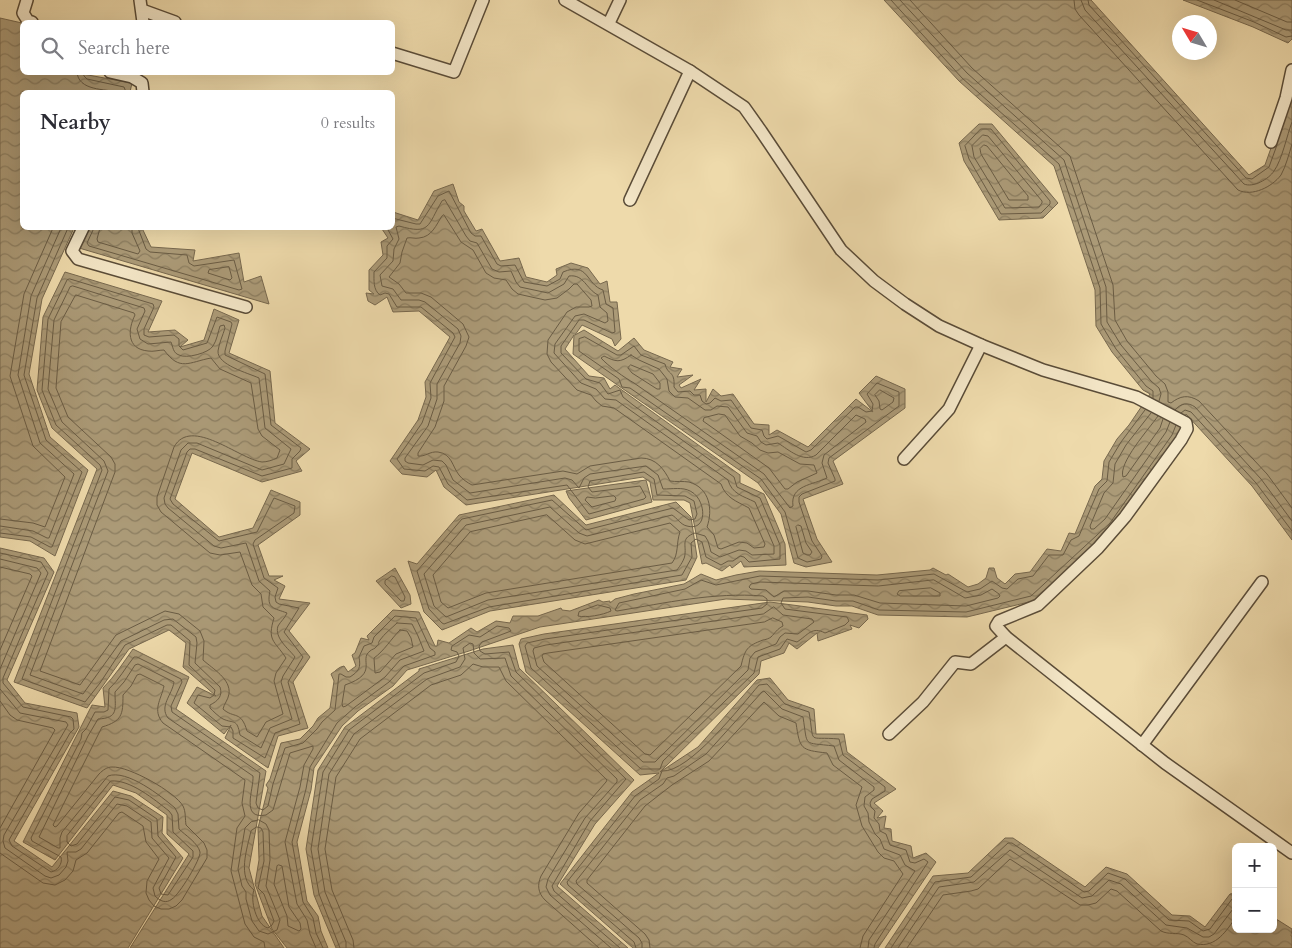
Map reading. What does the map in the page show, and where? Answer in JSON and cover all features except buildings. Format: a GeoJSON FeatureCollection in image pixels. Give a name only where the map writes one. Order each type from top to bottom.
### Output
{"type":"FeatureCollection","features":[{"type":"Feature","properties":{"kind":"street"},"geometry":{"type":"LineString","coordinates":[[27,0],[23,13],[27,20]]}},
{"type":"Feature","properties":{"kind":"street"},"geometry":{"type":"LineString","coordinates":[[395,54],[454,72],[483,0]]}},
{"type":"Feature","properties":{"kind":"street"},"geometry":{"type":"LineString","coordinates":[[565,0],[690,71],[744,107],[762,130],[841,250],[874,281],[905,304],[940,326],[981,345],[1043,370],[1136,396],[1186,423],[1187,429],[1181,440],[1126,516],[1098,548],[1038,605],[999,621],[996,626],[1006,637],[1164,763],[1292,853]]}},
{"type":"Feature","properties":{"kind":"street"},"geometry":{"type":"LineString","coordinates":[[609,24],[620,0]]}},
{"type":"Feature","properties":{"kind":"street"},"geometry":{"type":"LineString","coordinates":[[141,5],[143,20]]}},
{"type":"Feature","properties":{"kind":"street"},"geometry":{"type":"LineString","coordinates":[[141,5],[171,20]]}},
{"type":"Feature","properties":{"kind":"street"},"geometry":{"type":"LineString","coordinates":[[1271,142],[1286,98],[1292,70]]}},
{"type":"Feature","properties":{"kind":"street"},"geometry":{"type":"LineString","coordinates":[[630,200],[690,71]]}},
{"type":"Feature","properties":{"kind":"street"},"geometry":{"type":"LineString","coordinates":[[123,75],[143,82]]}},
{"type":"Feature","properties":{"kind":"street"},"geometry":{"type":"LineString","coordinates":[[82,230],[72,251],[78,259],[246,308]]}},
{"type":"Feature","properties":{"kind":"street"},"geometry":{"type":"LineString","coordinates":[[904,459],[949,409],[981,345]]}},
{"type":"Feature","properties":{"kind":"street"},"geometry":{"type":"LineString","coordinates":[[1142,745],[1262,582]]}},
{"type":"Feature","properties":{"kind":"street"},"geometry":{"type":"LineString","coordinates":[[889,734],[923,702],[955,662],[971,664],[1006,637]]}},
{"type":"Feature","properties":{"kind":"water"},"geometry":{"type":"Polygon","coordinates":[[[884,0],[1091,0],[1249,175],[1265,165],[1289,97],[1292,82],[1292,540],[1252,486],[1186,414],[1177,437],[1114,526],[1033,601],[967,617],[878,615],[852,606],[808,602],[726,599],[540,627],[407,670],[393,686],[358,711],[342,726],[314,768],[311,790],[297,842],[307,901],[318,916],[321,931],[328,948],[287,948],[272,929],[255,884],[259,860],[258,828],[268,788],[266,785],[270,779],[281,743],[300,739],[318,718],[330,708],[334,681],[331,674],[344,666],[348,672],[356,666],[352,655],[355,653],[361,638],[369,640],[367,636],[393,610],[419,612],[435,646],[437,646],[438,640],[449,643],[471,628],[477,632],[496,621],[510,623],[513,616],[538,616],[561,608],[562,610],[570,611],[599,600],[603,602],[610,601],[610,603],[615,599],[634,594],[684,584],[701,574],[716,580],[759,571],[877,575],[930,570],[933,568],[946,575],[948,574],[968,587],[978,584],[986,578],[989,568],[994,568],[997,578],[1005,584],[1015,574],[1030,572],[1047,549],[1061,551],[1069,533],[1075,534],[1095,486],[1102,479],[1104,461],[1117,439],[1150,394],[1143,390],[1112,352],[1096,326],[1095,290],[1054,166],[959,81],[884,0]]]}},
{"type":"Feature","properties":{"kind":"water"},"geometry":{"type":"Polygon","coordinates":[[[1183,0],[1292,0],[1292,39],[1288,43],[1253,27],[1183,0]]]}},
{"type":"Feature","properties":{"kind":"water"},"geometry":{"type":"Polygon","coordinates":[[[0,18],[20,23],[20,75],[88,75],[132,83],[130,90],[20,90],[20,230],[73,230],[42,299],[29,374],[50,437],[88,470],[55,556],[30,541],[0,537],[0,18]]]}},
{"type":"Feature","properties":{"kind":"water"},"geometry":{"type":"Polygon","coordinates":[[[979,124],[992,124],[1058,203],[1043,218],[999,220],[964,161],[959,143],[979,124]]]}},
{"type":"Feature","properties":{"kind":"water"},"geometry":{"type":"Polygon","coordinates":[[[453,184],[459,202],[464,206],[464,211],[476,231],[482,229],[500,261],[519,258],[526,277],[547,282],[557,275],[556,269],[571,263],[588,268],[600,284],[607,281],[610,302],[617,302],[621,339],[615,346],[612,339],[582,325],[575,335],[584,330],[618,351],[634,338],[644,350],[673,362],[670,367],[682,369],[677,377],[693,375],[679,385],[681,388],[701,379],[694,390],[706,389],[706,402],[713,389],[721,396],[733,394],[754,424],[769,425],[769,435],[777,430],[808,447],[856,399],[873,412],[859,393],[876,376],[905,389],[905,408],[833,461],[843,484],[803,499],[817,539],[832,562],[806,567],[794,563],[781,514],[758,483],[573,354],[574,335],[565,349],[589,376],[604,378],[610,389],[615,385],[740,475],[740,483],[764,494],[785,544],[786,565],[744,567],[741,561],[732,568],[730,565],[722,571],[706,563],[702,564],[690,503],[684,500],[653,500],[650,482],[643,477],[466,505],[444,487],[436,470],[427,477],[402,474],[390,461],[418,420],[426,397],[425,382],[450,337],[419,311],[393,312],[387,297],[375,305],[368,301],[366,293],[374,294],[369,290],[369,270],[383,255],[381,242],[388,238],[383,230],[395,230],[395,213],[418,220],[434,191],[453,184]]]}},
{"type":"Feature","properties":{"kind":"water"},"geometry":{"type":"Polygon","coordinates":[[[89,230],[143,230],[151,247],[195,250],[193,261],[239,253],[244,282],[261,276],[269,304],[79,248],[89,230]]]}},
{"type":"Feature","properties":{"kind":"water"},"geometry":{"type":"Polygon","coordinates":[[[65,272],[162,301],[148,332],[175,330],[188,340],[180,347],[204,340],[214,309],[239,320],[229,353],[270,371],[275,423],[310,449],[296,461],[302,471],[262,482],[192,453],[175,499],[219,537],[253,528],[271,490],[300,502],[300,515],[258,545],[269,576],[283,576],[274,580],[285,586],[279,599],[310,603],[289,631],[310,657],[293,682],[308,728],[278,736],[268,768],[225,738],[231,725],[224,734],[187,703],[197,687],[216,696],[183,667],[186,643],[169,630],[129,649],[87,708],[14,682],[97,469],[52,428],[37,390],[43,317],[65,272]]]}},
{"type":"Feature","properties":{"kind":"water"},"geometry":{"type":"Polygon","coordinates":[[[646,480],[652,502],[586,520],[569,498],[566,491],[646,480]]]}},
{"type":"Feature","properties":{"kind":"water"},"geometry":{"type":"Polygon","coordinates":[[[554,495],[586,525],[676,502],[691,517],[697,557],[686,580],[490,611],[442,630],[424,612],[408,561],[417,564],[459,515],[554,495]]]}},
{"type":"Feature","properties":{"kind":"water"},"geometry":{"type":"Polygon","coordinates":[[[0,548],[44,558],[54,572],[7,680],[25,703],[77,713],[79,727],[14,841],[52,867],[113,791],[131,796],[163,817],[162,833],[183,858],[128,948],[0,948],[0,548]]]}},
{"type":"Feature","properties":{"kind":"water"},"geometry":{"type":"Polygon","coordinates":[[[395,568],[410,595],[411,604],[401,608],[376,581],[395,568]]]}},
{"type":"Feature","properties":{"kind":"water"},"geometry":{"type":"Polygon","coordinates":[[[770,602],[867,615],[868,619],[859,628],[850,625],[852,629],[818,641],[817,633],[797,649],[789,643],[784,653],[761,661],[759,674],[660,772],[698,747],[757,680],[770,678],[788,700],[814,709],[816,734],[844,734],[847,752],[896,789],[874,803],[883,811],[877,818],[886,816],[884,828],[891,829],[892,841],[911,846],[913,858],[926,853],[936,862],[878,948],[633,948],[560,884],[632,792],[659,773],[640,775],[526,672],[519,644],[521,639],[544,634],[770,602]]]}},
{"type":"Feature","properties":{"kind":"water"},"geometry":{"type":"Polygon","coordinates":[[[513,645],[519,668],[634,780],[595,824],[557,886],[628,948],[336,948],[314,895],[306,849],[318,770],[345,727],[419,671],[419,669],[483,649],[513,645]]]}},
{"type":"Feature","properties":{"kind":"water"},"geometry":{"type":"Polygon","coordinates":[[[133,649],[189,677],[176,709],[266,771],[249,868],[262,916],[284,948],[130,948],[189,854],[167,834],[167,815],[136,793],[113,785],[55,860],[23,842],[92,705],[105,707],[103,688],[133,649]]]}},
{"type":"Feature","properties":{"kind":"water"},"geometry":{"type":"Polygon","coordinates":[[[1005,838],[1013,838],[1085,887],[1106,867],[1127,874],[1172,915],[1190,916],[1205,927],[1232,894],[1232,933],[1277,933],[1277,920],[1292,929],[1292,948],[885,948],[933,876],[968,873],[1005,838]]]}}]}
